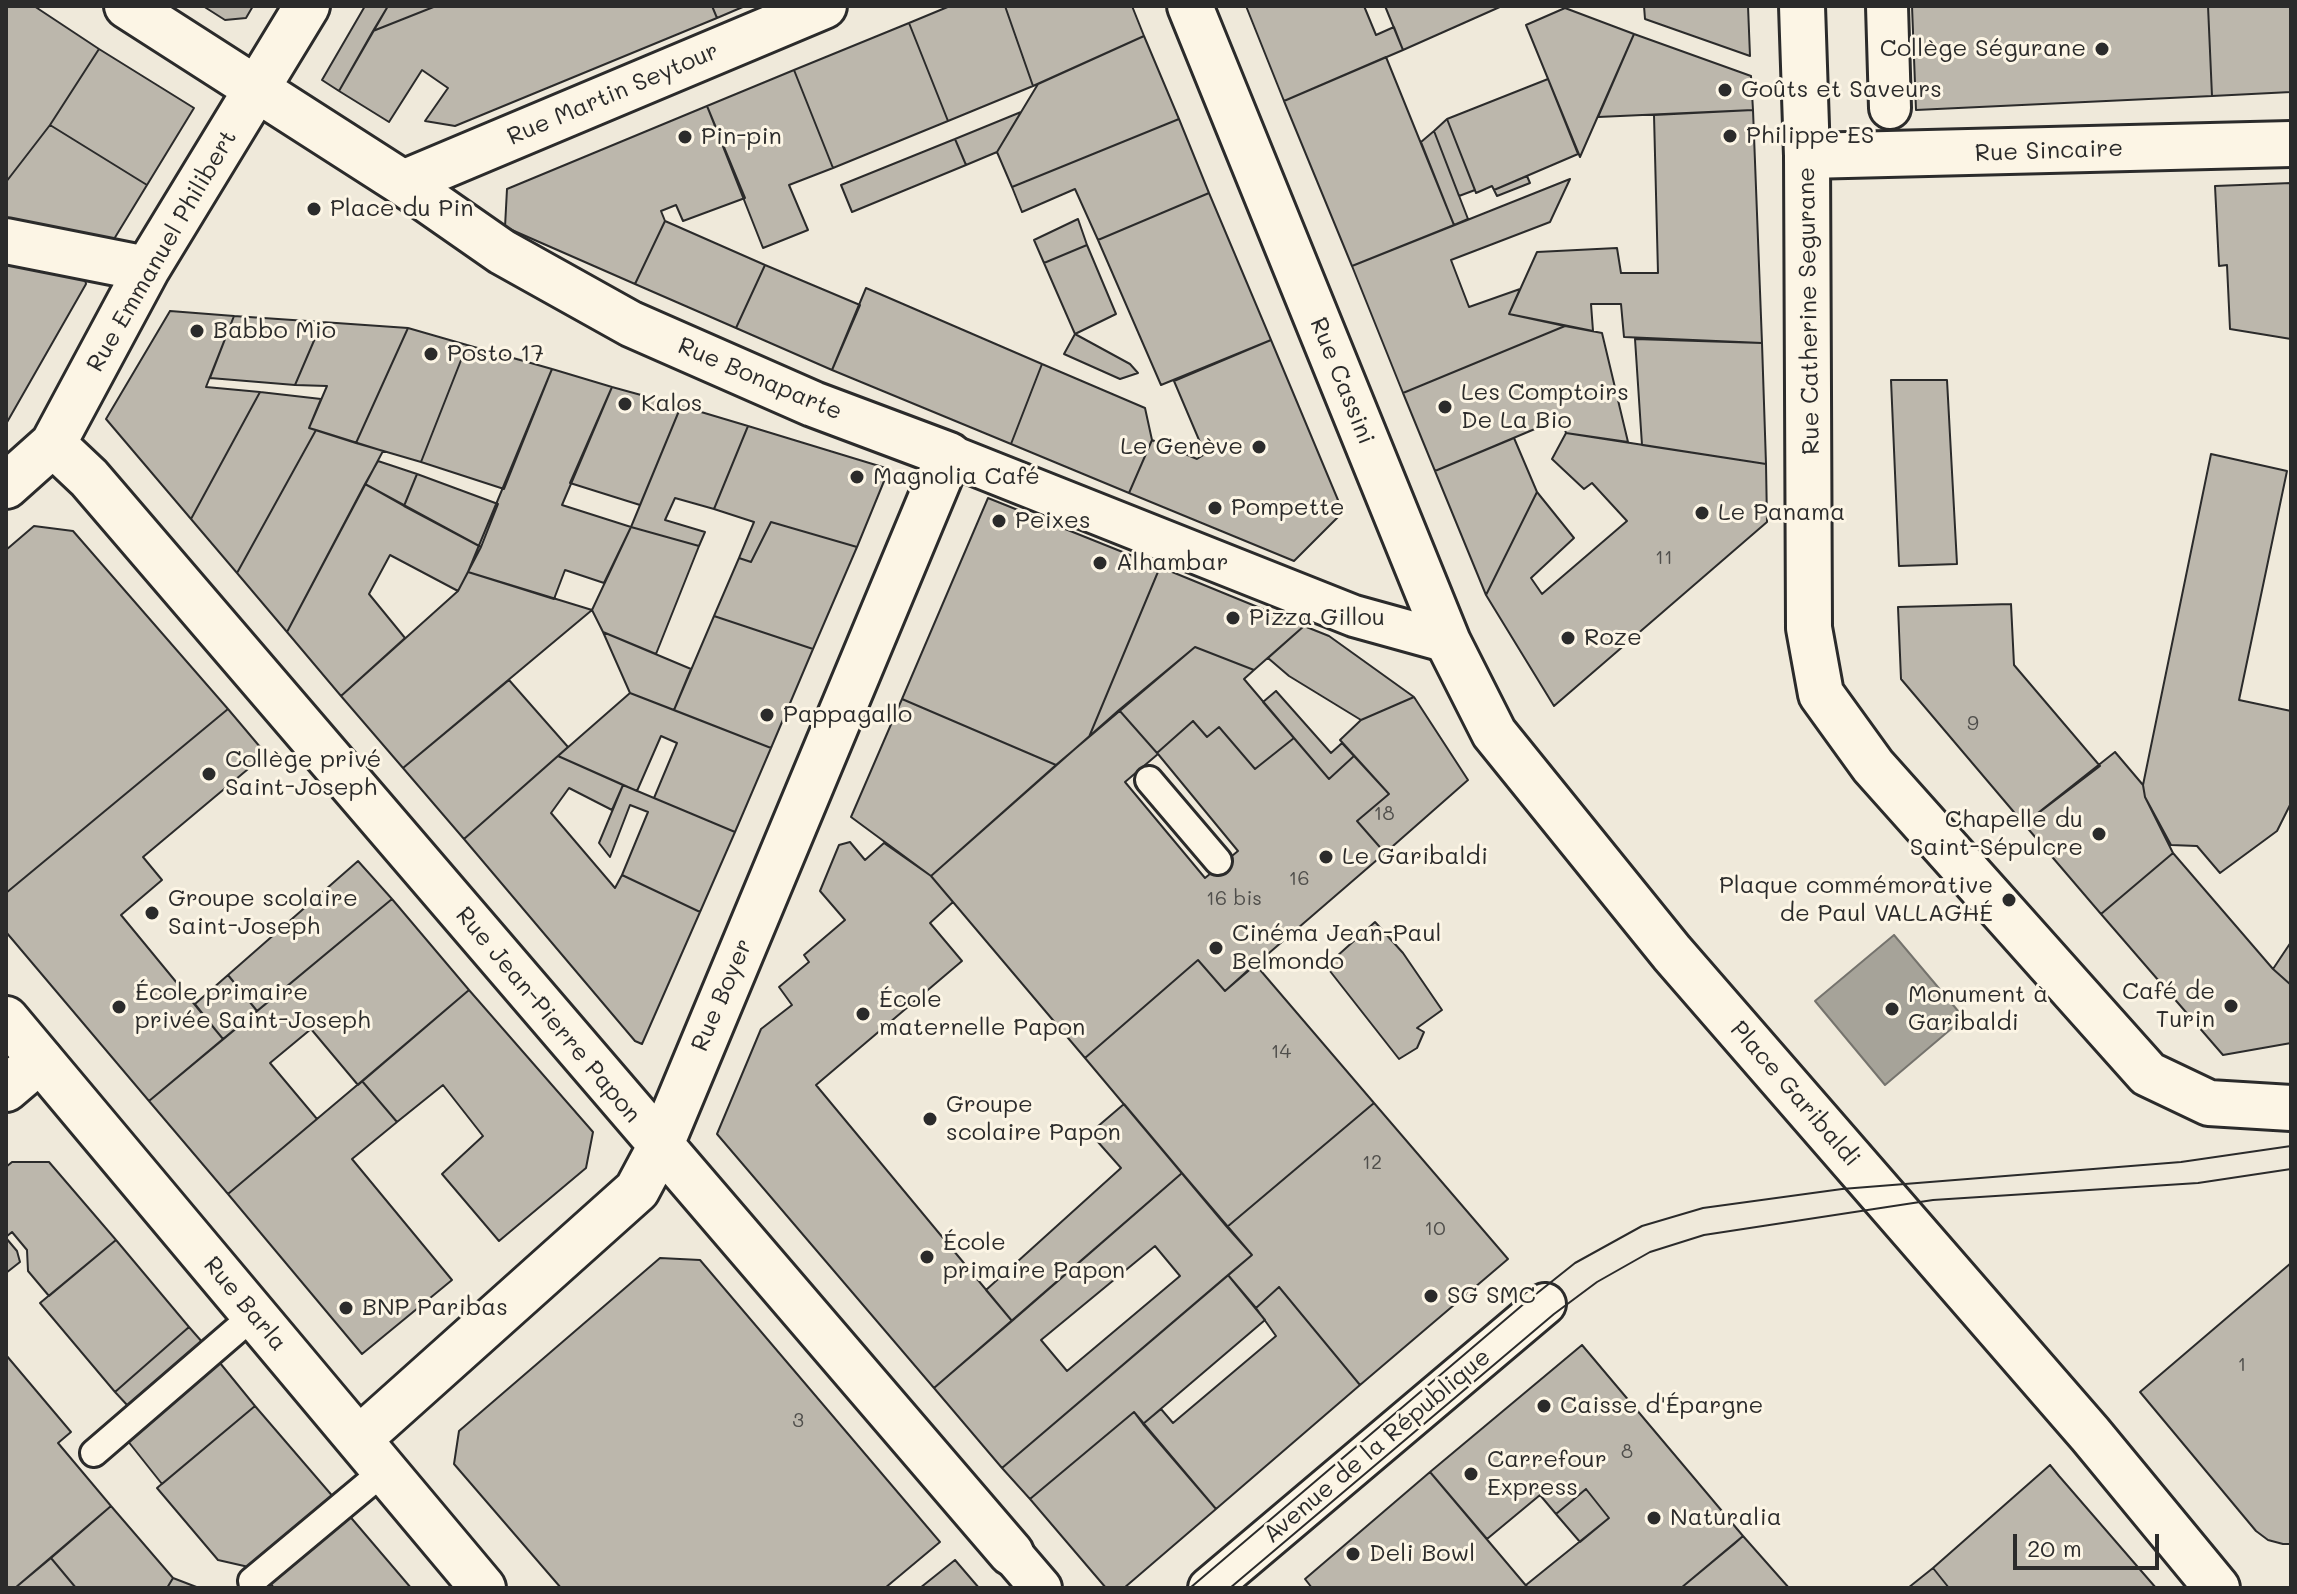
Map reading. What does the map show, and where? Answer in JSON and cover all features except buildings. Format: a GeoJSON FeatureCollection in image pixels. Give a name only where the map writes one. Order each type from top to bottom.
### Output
{"type":"FeatureCollection","features":[{"type":"Feature","properties":{"kind":"street","name":"Rue Bonaparte"},"geometry":{"type":"LineString","coordinates":[[127,6],[403,183],[502,252],[631,324],[813,404],[1354,616],[1448,642]]}},
{"type":"Feature","properties":{"kind":"street","name":"Rue Emmanuel Philibert"},"geometry":{"type":"LineString","coordinates":[[6,486],[53,444],[147,269],[307,6]]}},
{"type":"Feature","properties":{"kind":"street","name":"Rue Martin Seytour"},"geometry":{"type":"LineString","coordinates":[[403,183],[824,6]]}},
{"type":"Feature","properties":{"kind":"street","name":"Rue Cassini"},"geometry":{"type":"LineString","coordinates":[[1190,6],[1448,642],[1476,702],[1507,749]]}},
{"type":"Feature","properties":{"kind":"street","name":"Rue Catherine Segurane"},"geometry":{"type":"LineString","coordinates":[[1802,6],[1807,156],[1811,520],[1809,628],[1821,694],[1873,766],[2148,1074],[2209,1103],[2291,1108]]}},
{"type":"Feature","properties":{"kind":"street"},"geometry":{"type":"LineString","coordinates":[[1887,6],[1890,108]]}},
{"type":"Feature","properties":{"kind":"street","name":"Rue Sincaire"},"geometry":{"type":"LineString","coordinates":[[1807,156],[2291,144]]}},
{"type":"Feature","properties":{"kind":"street"},"geometry":{"type":"LineString","coordinates":[[6,241],[147,269]]}},
{"type":"Feature","properties":{"kind":"street","name":"Rue Jean-Pierre Papon"},"geometry":{"type":"LineString","coordinates":[[53,444],[89,478],[1041,1588]]}},
{"type":"Feature","properties":{"kind":"street","name":"Rue Boyer"},"geometry":{"type":"LineString","coordinates":[[372,1454],[637,1190],[660,1147],[949,455]]}},
{"type":"Feature","properties":{"kind":"street","name":"Place Garibaldi"},"geometry":{"type":"LineString","coordinates":[[1507,749],[1672,953],[2090,1434],[2217,1588]]}},
{"type":"Feature","properties":{"kind":"street","name":"Rue Barla"},"geometry":{"type":"LineString","coordinates":[[6,1019],[483,1588]]}},
{"type":"Feature","properties":{"kind":"street"},"geometry":{"type":"LineString","coordinates":[[6,1089],[40,1060]]}},
{"type":"Feature","properties":{"kind":"street","name":"Avenue de la République"},"geometry":{"type":"LineString","coordinates":[[1209,1588],[1545,1304]]}},
{"type":"Feature","properties":{"kind":"lane"},"geometry":{"type":"LineString","coordinates":[[1149,780],[1218,861]]}},
{"type":"Feature","properties":{"kind":"lane"},"geometry":{"type":"LineString","coordinates":[[94,1453],[254,1315]]}},
{"type":"Feature","properties":{"kind":"lane"},"geometry":{"type":"LineString","coordinates":[[252,1581],[372,1454]]}},
{"type":"Feature","properties":{"kind":"shaded area"},"geometry":{"type":"Polygon","coordinates":[[[1894,935],[1964,1018],[1885,1085],[1815,1001],[1894,935]]]}},
{"type":"Feature","properties":{"kind":"tram line"},"geometry":{"type":"LineString","coordinates":[[1190,1588],[1526,1302],[1575,1263],[1642,1226],[1703,1208],[1842,1189],[2181,1162],[2291,1146]]}},
{"type":"Feature","properties":{"kind":"tram line"},"geometry":{"type":"LineString","coordinates":[[1230,1588],[1554,1314],[1597,1282],[1650,1252],[1704,1235],[1933,1200],[2198,1183],[2291,1169]]}},
{"type":"Feature","properties":{"kind":"place","name":"Collège Ségurane"},"geometry":{"type":"Point","coordinates":[2102,49]}},
{"type":"Feature","properties":{"kind":"place","name":"Goûts et Saveurs"},"geometry":{"type":"Point","coordinates":[1725,90]}},
{"type":"Feature","properties":{"kind":"place","name":"Philippe ES"},"geometry":{"type":"Point","coordinates":[1730,136]}},
{"type":"Feature","properties":{"kind":"place","name":"Pin-pin"},"geometry":{"type":"Point","coordinates":[685,137]}},
{"type":"Feature","properties":{"kind":"place","name":"Place du Pin"},"geometry":{"type":"Point","coordinates":[314,209]}},
{"type":"Feature","properties":{"kind":"place","name":"Babbo Mio"},"geometry":{"type":"Point","coordinates":[197,331]}},
{"type":"Feature","properties":{"kind":"place","name":"Posto 17"},"geometry":{"type":"Point","coordinates":[431,354]}},
{"type":"Feature","properties":{"kind":"place","name":"Kalos"},"geometry":{"type":"Point","coordinates":[625,404]}},
{"type":"Feature","properties":{"kind":"place","name":"Les Comptoirs De La Bio"},"geometry":{"type":"Point","coordinates":[1445,407]}},
{"type":"Feature","properties":{"kind":"place","name":"Le Genève"},"geometry":{"type":"Point","coordinates":[1259,447]}},
{"type":"Feature","properties":{"kind":"place","name":"Magnolia Café"},"geometry":{"type":"Point","coordinates":[857,477]}},
{"type":"Feature","properties":{"kind":"place","name":"Pompette"},"geometry":{"type":"Point","coordinates":[1215,508]}},
{"type":"Feature","properties":{"kind":"place","name":"Le Panama"},"geometry":{"type":"Point","coordinates":[1702,513]}},
{"type":"Feature","properties":{"kind":"place","name":"Peixes"},"geometry":{"type":"Point","coordinates":[999,521]}},
{"type":"Feature","properties":{"kind":"place","name":"Alhambar"},"geometry":{"type":"Point","coordinates":[1100,563]}},
{"type":"Feature","properties":{"kind":"place","name":"Pizza Gillou"},"geometry":{"type":"Point","coordinates":[1233,618]}},
{"type":"Feature","properties":{"kind":"place","name":"Roze"},"geometry":{"type":"Point","coordinates":[1568,638]}},
{"type":"Feature","properties":{"kind":"place","name":"Pappagallo"},"geometry":{"type":"Point","coordinates":[767,715]}},
{"type":"Feature","properties":{"kind":"place","name":"Collège privé Saint-Joseph"},"geometry":{"type":"Point","coordinates":[209,774]}},
{"type":"Feature","properties":{"kind":"place","name":"Chapelle du Saint-Sépulcre"},"geometry":{"type":"Point","coordinates":[2099,834]}},
{"type":"Feature","properties":{"kind":"place","name":"Le Garibaldi"},"geometry":{"type":"Point","coordinates":[1326,857]}},
{"type":"Feature","properties":{"kind":"place","name":"Plaque commémorative de Paul VALLAGHÉ"},"geometry":{"type":"Point","coordinates":[2009,900]}},
{"type":"Feature","properties":{"kind":"place","name":"Groupe scolaire Saint-Joseph"},"geometry":{"type":"Point","coordinates":[152,913]}},
{"type":"Feature","properties":{"kind":"place","name":"Cinéma Jean-Paul Belmondo"},"geometry":{"type":"Point","coordinates":[1216,948]}},
{"type":"Feature","properties":{"kind":"place","name":"Café de Turin"},"geometry":{"type":"Point","coordinates":[2231,1006]}},
{"type":"Feature","properties":{"kind":"place","name":"École primaire privée Saint-Joseph"},"geometry":{"type":"Point","coordinates":[119,1007]}},
{"type":"Feature","properties":{"kind":"place","name":"Monument à Garibaldi"},"geometry":{"type":"Point","coordinates":[1892,1009]}},
{"type":"Feature","properties":{"kind":"place","name":"École maternelle Papon"},"geometry":{"type":"Point","coordinates":[863,1014]}},
{"type":"Feature","properties":{"kind":"place","name":"Groupe scolaire Papon"},"geometry":{"type":"Point","coordinates":[930,1119]}},
{"type":"Feature","properties":{"kind":"place","name":"École primaire Papon"},"geometry":{"type":"Point","coordinates":[927,1257]}},
{"type":"Feature","properties":{"kind":"place","name":"SG SMC"},"geometry":{"type":"Point","coordinates":[1431,1296]}},
{"type":"Feature","properties":{"kind":"place","name":"BNP Paribas"},"geometry":{"type":"Point","coordinates":[346,1308]}},
{"type":"Feature","properties":{"kind":"place","name":"Caisse d'Épargne"},"geometry":{"type":"Point","coordinates":[1544,1406]}},
{"type":"Feature","properties":{"kind":"place","name":"Carrefour Express"},"geometry":{"type":"Point","coordinates":[1471,1474]}},
{"type":"Feature","properties":{"kind":"place","name":"Naturalia"},"geometry":{"type":"Point","coordinates":[1654,1518]}},
{"type":"Feature","properties":{"kind":"place","name":"Deli Bowl"},"geometry":{"type":"Point","coordinates":[1353,1554]}}]}
